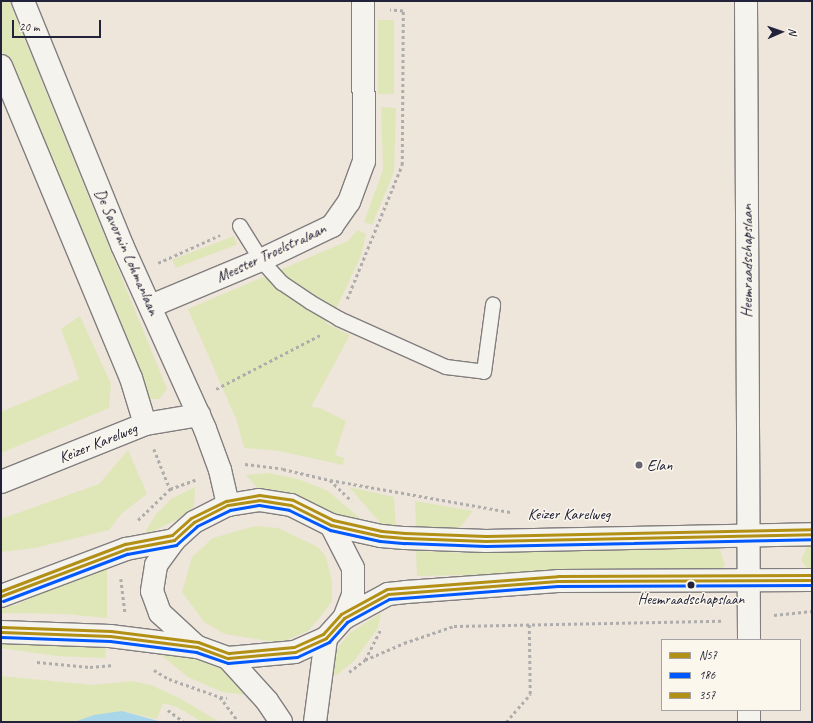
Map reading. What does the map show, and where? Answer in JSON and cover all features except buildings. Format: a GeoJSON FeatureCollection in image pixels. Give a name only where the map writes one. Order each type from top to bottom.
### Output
{"type":"FeatureCollection","features":[{"type":"Feature","properties":{"kind":"street","name":"De Savornin Lohmanlaan"},"geometry":{"type":"LineString","coordinates":[[23,1],[134,274],[151,306],[199,415],[220,470],[228,505]]}},
{"type":"Feature","properties":{"kind":"street","name":"Meester Troelstralaan"},"geometry":{"type":"LineString","coordinates":[[151,306],[261,260],[332,226],[350,202],[364,161],[364,1]]}},
{"type":"Feature","properties":{"kind":"street","name":"Heemraadschapslaan"},"geometry":{"type":"LineString","coordinates":[[746,1],[749,639]]}},
{"type":"Feature","properties":{"kind":"street"},"geometry":{"type":"LineString","coordinates":[[1,66],[132,378],[144,424]]}},
{"type":"Feature","properties":{"kind":"street","name":"Keizer Karelweg"},"geometry":{"type":"LineString","coordinates":[[1,482],[144,424],[199,415]]}},
{"type":"Feature","properties":{"kind":"street","name":"Keizer Karelweg"},"geometry":{"type":"LineString","coordinates":[[197,647],[160,613],[152,591],[156,565],[174,540],[194,522],[228,505],[260,500],[291,505],[331,525],[380,536],[486,541],[748,534],[812,534]]}},
{"type":"Feature","properties":{"kind":"street"},"geometry":{"type":"LineString","coordinates":[[331,525],[353,568],[353,595],[344,618]]}},
{"type":"Feature","properties":{"kind":"street"},"geometry":{"type":"LineString","coordinates":[[1,596],[126,549],[174,540]]}},
{"type":"Feature","properties":{"kind":"street"},"geometry":{"type":"LineString","coordinates":[[1,632],[110,636],[197,647],[228,658],[295,652],[326,638],[344,618],[388,594],[558,581],[812,580]]}},
{"type":"Feature","properties":{"kind":"street"},"geometry":{"type":"LineString","coordinates":[[315,722],[326,638]]}},
{"type":"Feature","properties":{"kind":"street"},"geometry":{"type":"LineString","coordinates":[[228,658],[267,701],[281,722]]}},
{"type":"Feature","properties":{"kind":"street"},"geometry":{"type":"LineString","coordinates":[[749,711],[749,722]]}},
{"type":"Feature","properties":{"kind":"lane"},"geometry":{"type":"LineString","coordinates":[[240,226],[261,260],[282,283],[333,316],[446,367],[484,372],[493,305]]}},
{"type":"Feature","properties":{"kind":"path"},"geometry":{"type":"LineString","coordinates":[[134,274],[240,226]]}},
{"type":"Feature","properties":{"kind":"path"},"geometry":{"type":"LineString","coordinates":[[144,424],[170,489]]}},
{"type":"Feature","properties":{"kind":"path","name":"Keizer Karelweg"},"geometry":{"type":"LineString","coordinates":[[330,480],[516,513]]}},
{"type":"Feature","properties":{"kind":"path"},"geometry":{"type":"LineString","coordinates":[[365,660],[404,643],[454,626],[672,623],[749,618],[812,611]]}},
{"type":"Feature","properties":{"kind":"path"},"geometry":{"type":"LineString","coordinates":[[506,722],[530,694],[529,624]]}},
{"type":"Feature","properties":{"kind":"path"},"geometry":{"type":"LineString","coordinates":[[30,661],[90,668],[120,664]]}},
{"type":"Feature","properties":{"kind":"path"},"geometry":{"type":"LineString","coordinates":[[153,669],[169,679],[220,697],[240,722]]}},
{"type":"Feature","properties":{"kind":"path"},"geometry":{"type":"LineString","coordinates":[[168,710],[184,722]]}},
{"type":"Feature","properties":{"kind":"green space"},"geometry":{"type":"Polygon","coordinates":[[[1,1],[9,1],[167,389],[159,399],[146,399],[1,47],[1,1]]]}},
{"type":"Feature","properties":{"kind":"green space"},"geometry":{"type":"Polygon","coordinates":[[[378,20],[394,20],[394,94],[378,94],[378,20]]]}},
{"type":"Feature","properties":{"kind":"green space"},"geometry":{"type":"Polygon","coordinates":[[[381,107],[396,108],[394,172],[372,225],[364,222],[383,170],[381,107]]]}},
{"type":"Feature","properties":{"kind":"green space"},"geometry":{"type":"Polygon","coordinates":[[[357,230],[366,234],[361,256],[336,309],[326,323],[350,335],[311,407],[320,408],[346,421],[335,455],[344,458],[343,465],[279,451],[244,448],[237,421],[188,309],[348,241],[357,230]]]}},
{"type":"Feature","properties":{"kind":"green space"},"geometry":{"type":"Polygon","coordinates":[[[234,236],[237,244],[176,268],[172,260],[234,236]]]}},
{"type":"Feature","properties":{"kind":"green space"},"geometry":{"type":"Polygon","coordinates":[[[80,316],[111,384],[109,408],[1,453],[1,412],[79,379],[61,329],[80,316]]]}},
{"type":"Feature","properties":{"kind":"green space"},"geometry":{"type":"Polygon","coordinates":[[[128,450],[147,494],[121,514],[109,530],[35,548],[1,552],[1,519],[99,484],[128,450]]]}},
{"type":"Feature","properties":{"kind":"green space"},"geometry":{"type":"Polygon","coordinates":[[[268,473],[298,479],[328,491],[369,526],[261,492],[246,475],[268,473]]]}},
{"type":"Feature","properties":{"kind":"green space"},"geometry":{"type":"Polygon","coordinates":[[[195,487],[194,507],[178,519],[142,537],[156,514],[171,499],[195,487]]]}},
{"type":"Feature","properties":{"kind":"green space"},"geometry":{"type":"Polygon","coordinates":[[[349,487],[394,497],[396,528],[384,527],[349,487]]]}},
{"type":"Feature","properties":{"kind":"green space"},"geometry":{"type":"Polygon","coordinates":[[[415,501],[473,511],[457,531],[416,529],[415,501]]]}},
{"type":"Feature","properties":{"kind":"green space"},"geometry":{"type":"Polygon","coordinates":[[[255,526],[278,528],[318,547],[326,557],[332,582],[332,601],[322,615],[308,631],[280,643],[225,634],[204,622],[182,592],[192,557],[213,538],[255,526]]]}},
{"type":"Feature","properties":{"kind":"green space"},"geometry":{"type":"Polygon","coordinates":[[[808,545],[812,545],[812,568],[807,568],[801,560],[808,545]]]}},
{"type":"Feature","properties":{"kind":"green space"},"geometry":{"type":"Polygon","coordinates":[[[719,546],[725,566],[718,570],[417,576],[416,551],[467,553],[719,546]]]}},
{"type":"Feature","properties":{"kind":"green space"},"geometry":{"type":"Polygon","coordinates":[[[107,562],[107,618],[65,614],[1,613],[1,609],[18,604],[107,562]]]}},
{"type":"Feature","properties":{"kind":"green space"},"geometry":{"type":"Polygon","coordinates":[[[381,613],[378,628],[354,661],[338,674],[330,676],[335,651],[350,633],[381,613]]]}},
{"type":"Feature","properties":{"kind":"green space"},"geometry":{"type":"Polygon","coordinates":[[[17,643],[106,643],[105,658],[57,656],[1,648],[1,645],[17,643]]]}},
{"type":"Feature","properties":{"kind":"green space"},"geometry":{"type":"Polygon","coordinates":[[[156,651],[198,660],[233,673],[255,696],[222,692],[188,677],[156,651]]]}},
{"type":"Feature","properties":{"kind":"green space"},"geometry":{"type":"Polygon","coordinates":[[[1,676],[93,685],[131,681],[151,685],[179,698],[220,722],[202,722],[177,707],[163,703],[157,719],[122,711],[74,722],[1,722],[1,676]]]}},
{"type":"Feature","properties":{"kind":"water"},"geometry":{"type":"Polygon","coordinates":[[[122,711],[162,722],[74,722],[94,715],[122,711]]]}},
{"type":"Feature","properties":{"kind":"transit line","name":"357"},"geometry":{"type":"LineString","coordinates":[[1,591],[125,544],[172,535],[191,518],[226,501],[259,495],[293,500],[333,520],[382,531],[405,533],[486,536],[812,529]]}},
{"type":"Feature","properties":{"kind":"transit line","name":"N57"},"geometry":{"type":"LineString","coordinates":[[1,596],[126,549],[174,540],[194,522],[228,505],[259,500],[291,505],[331,525],[381,536],[405,538],[486,541],[812,534]]}},
{"type":"Feature","properties":{"kind":"transit line","name":"186"},"geometry":{"type":"LineString","coordinates":[[3,601],[127,554],[176,545],[197,526],[230,510],[259,505],[289,510],[330,530],[380,541],[405,543],[486,546],[812,539]]}},
{"type":"Feature","properties":{"kind":"transit line","name":"357"},"geometry":{"type":"LineString","coordinates":[[1,627],[111,631],[198,642],[229,653],[294,647],[323,634],[341,614],[387,589],[558,576],[812,575]]}},
{"type":"Feature","properties":{"kind":"transit line","name":"N57"},"geometry":{"type":"LineString","coordinates":[[1,632],[110,636],[197,647],[228,658],[295,652],[326,638],[344,618],[388,594],[558,581],[812,580]]}},
{"type":"Feature","properties":{"kind":"transit line","name":"186"},"geometry":{"type":"LineString","coordinates":[[1,637],[110,641],[196,652],[228,663],[297,657],[329,642],[347,622],[389,599],[558,586],[812,585]]}},
{"type":"Feature","properties":{"kind":"place","name":"Elan"},"geometry":{"type":"Point","coordinates":[639,465]}},
{"type":"Feature","properties":{"kind":"place","name":"Heemraadschapslaan"},"geometry":{"type":"Point","coordinates":[691,585]}}]}
